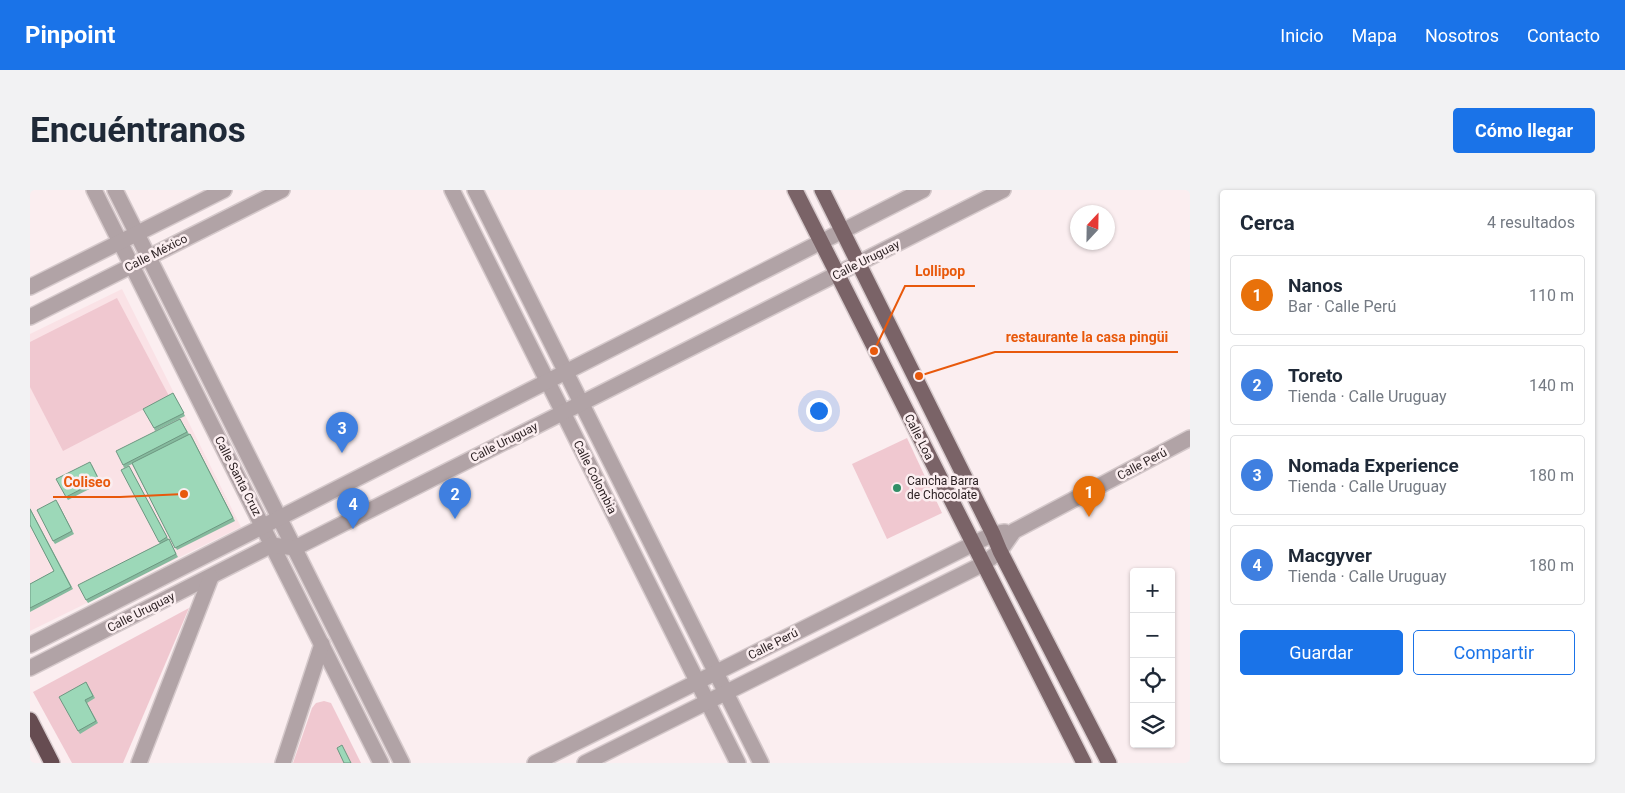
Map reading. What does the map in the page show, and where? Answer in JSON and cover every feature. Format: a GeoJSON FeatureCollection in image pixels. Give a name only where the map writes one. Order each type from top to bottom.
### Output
{"type":"FeatureCollection","features":[{"type":"Feature","properties":{"kind":"highway"},"geometry":{"type":"LineString","coordinates":[[30,720],[52,763]]}},
{"type":"Feature","properties":{"kind":"main road","name":"Calle Loa"},"geometry":{"type":"LineString","coordinates":[[796,190],[1084,763]]}},
{"type":"Feature","properties":{"kind":"main road","name":"Calle Loa"},"geometry":{"type":"LineString","coordinates":[[822,190],[1000,551],[1109,763]]}},
{"type":"Feature","properties":{"kind":"street","name":"Calle Santa Cruz"},"geometry":{"type":"LineString","coordinates":[[94,190],[381,763]]}},
{"type":"Feature","properties":{"kind":"street","name":"Calle Santa Cruz"},"geometry":{"type":"LineString","coordinates":[[116,190],[402,763]]}},
{"type":"Feature","properties":{"kind":"street","name":"Calle México"},"geometry":{"type":"LineString","coordinates":[[30,287],[224,190]]}},
{"type":"Feature","properties":{"kind":"street","name":"Calle México"},"geometry":{"type":"LineString","coordinates":[[30,317],[282,190]]}},
{"type":"Feature","properties":{"kind":"street","name":"Calle Colombia"},"geometry":{"type":"LineString","coordinates":[[452,190],[738,763]]}},
{"type":"Feature","properties":{"kind":"street","name":"Calle Colombia"},"geometry":{"type":"LineString","coordinates":[[475,190],[761,763]]}},
{"type":"Feature","properties":{"kind":"street","name":"Calle Uruguay"},"geometry":{"type":"LineString","coordinates":[[30,645],[923,190]]}},
{"type":"Feature","properties":{"kind":"street","name":"Calle Uruguay"},"geometry":{"type":"LineString","coordinates":[[295,548],[1003,190]]}},
{"type":"Feature","properties":{"kind":"street","name":"Calle Perú"},"geometry":{"type":"LineString","coordinates":[[535,763],[993,534],[1014,530],[1190,438]]}},
{"type":"Feature","properties":{"kind":"street","name":"Calle Perú"},"geometry":{"type":"LineString","coordinates":[[585,763],[983,564],[1000,551],[1014,530]]}},
{"type":"Feature","properties":{"kind":"street","name":"Calle Uruguay"},"geometry":{"type":"LineString","coordinates":[[30,668],[272,545]]}},
{"type":"Feature","properties":{"kind":"street"},"geometry":{"type":"LineString","coordinates":[[272,545],[295,548]]}},
{"type":"Feature","properties":{"kind":"street"},"geometry":{"type":"LineString","coordinates":[[139,763],[211,577]]}},
{"type":"Feature","properties":{"kind":"street"},"geometry":{"type":"LineString","coordinates":[[283,763],[322,644]]}},
{"type":"Feature","properties":{"kind":"shaded area"},"geometry":{"type":"Polygon","coordinates":[[[122,289],[241,527],[30,631],[30,334],[122,289]]]}},
{"type":"Feature","properties":{"kind":"shaded area"},"geometry":{"type":"Polygon","coordinates":[[[117,298],[169,396],[63,451],[30,387],[30,342],[117,298]]]}},
{"type":"Feature","properties":{"kind":"shaded area","name":"Cancha Barra de Chocolate"},"geometry":{"type":"Polygon","coordinates":[[[907,438],[942,513],[887,539],[852,464],[907,438]]]}},
{"type":"Feature","properties":{"kind":"shaded area"},"geometry":{"type":"Polygon","coordinates":[[[189,608],[123,763],[72,763],[33,692],[189,608]]]}},
{"type":"Feature","properties":{"kind":"shaded area"},"geometry":{"type":"Polygon","coordinates":[[[324,701],[331,703],[361,763],[293,763],[312,708],[316,703],[324,701]]]}},
{"type":"Feature","properties":{"kind":"building"},"geometry":{"type":"Polygon","coordinates":[[[173,393],[184,413],[154,428],[143,409],[173,393]]]}},
{"type":"Feature","properties":{"kind":"building"},"geometry":{"type":"Polygon","coordinates":[[[180,419],[187,432],[123,465],[116,451],[180,419]]]}},
{"type":"Feature","properties":{"kind":"building"},"geometry":{"type":"Polygon","coordinates":[[[190,434],[233,518],[175,548],[132,463],[190,434]]]}},
{"type":"Feature","properties":{"kind":"building"},"geometry":{"type":"Polygon","coordinates":[[[90,462],[99,480],[66,497],[56,479],[90,462]]]}},
{"type":"Feature","properties":{"kind":"building"},"geometry":{"type":"Polygon","coordinates":[[[129,466],[167,537],[159,542],[121,470],[129,466]]]}},
{"type":"Feature","properties":{"kind":"building"},"geometry":{"type":"Polygon","coordinates":[[[56,500],[72,531],[53,541],[37,510],[56,500]]]}},
{"type":"Feature","properties":{"kind":"building"},"geometry":{"type":"Polygon","coordinates":[[[30,509],[71,587],[30,608],[30,584],[54,571],[30,525],[30,509]]]}},
{"type":"Feature","properties":{"kind":"building"},"geometry":{"type":"Polygon","coordinates":[[[169,539],[176,554],[86,600],[78,585],[169,539]]]}},
{"type":"Feature","properties":{"kind":"building"},"geometry":{"type":"Polygon","coordinates":[[[86,682],[93,696],[85,700],[96,721],[78,731],[59,697],[86,682]]]}},
{"type":"Feature","properties":{"kind":"building"},"geometry":{"type":"Polygon","coordinates":[[[342,745],[351,763],[344,763],[337,748],[342,745]]]}},
{"type":"Feature","properties":{"kind":"place","name":"Lollipop"},"geometry":{"type":"Point","coordinates":[874,351]}},
{"type":"Feature","properties":{"kind":"place","name":"restaurante la casa pingüi"},"geometry":{"type":"Point","coordinates":[919,376]}},
{"type":"Feature","properties":{"kind":"place","name":"Nomada Experience"},"geometry":{"type":"Point","coordinates":[342,453]}},
{"type":"Feature","properties":{"kind":"place","name":"Cancha Barra de Chocolate"},"geometry":{"type":"Point","coordinates":[897,488]}},
{"type":"Feature","properties":{"kind":"place","name":"Coliseo"},"geometry":{"type":"Point","coordinates":[184,494]}},
{"type":"Feature","properties":{"kind":"place","name":"Nanos"},"geometry":{"type":"Point","coordinates":[1089,517]}},
{"type":"Feature","properties":{"kind":"place","name":"Toreto"},"geometry":{"type":"Point","coordinates":[455,519]}},
{"type":"Feature","properties":{"kind":"place","name":"Macgyver"},"geometry":{"type":"Point","coordinates":[353,529]}}]}
